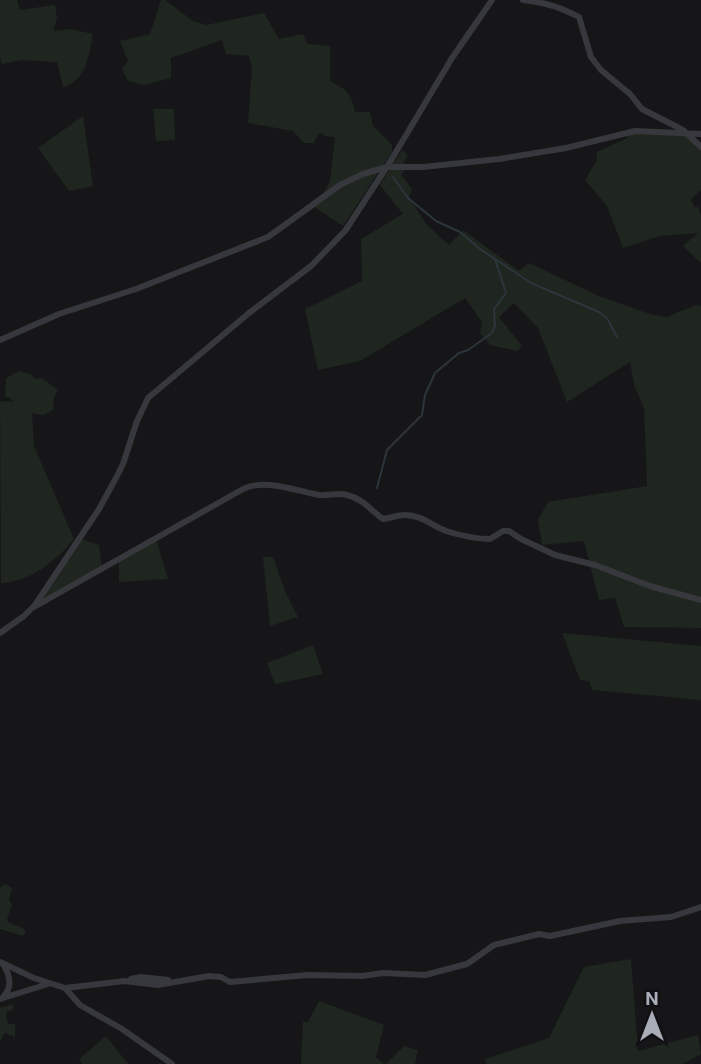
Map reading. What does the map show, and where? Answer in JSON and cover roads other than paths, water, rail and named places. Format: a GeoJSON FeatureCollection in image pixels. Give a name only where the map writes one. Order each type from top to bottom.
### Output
{"type":"FeatureCollection","features":[{"type":"Feature","properties":{"kind":"street"},"geometry":{"type":"LineString","coordinates":[[32,608],[105,499],[123,464],[136,421],[148,398],[327,251],[345,231],[452,58],[492,0]]}},
{"type":"Feature","properties":{"kind":"street"},"geometry":{"type":"LineString","coordinates":[[523,0],[542,2],[579,17],[592,57],[601,70],[630,94],[642,109],[688,134],[701,147]]}},
{"type":"Feature","properties":{"kind":"street"},"geometry":{"type":"LineString","coordinates":[[0,340],[60,314],[136,289],[268,237],[340,185],[363,174],[387,167],[423,167],[499,159],[566,148],[635,131],[701,134]]}},
{"type":"Feature","properties":{"kind":"street"},"geometry":{"type":"LineString","coordinates":[[0,633],[32,608],[243,489],[256,485],[322,495],[345,494],[371,506],[383,519],[405,515],[415,517],[429,520],[443,530],[466,536],[490,539],[503,531],[509,531],[555,555],[700,599]]}},
{"type":"Feature","properties":{"kind":"street"},"geometry":{"type":"LineString","coordinates":[[1,962],[65,988],[125,981],[158,985],[209,976],[221,977],[230,982],[246,979],[262,981],[278,976],[435,974],[467,964],[494,945],[539,934],[550,936],[620,921],[671,917],[701,907]]}},
{"type":"Feature","properties":{"kind":"street"},"geometry":{"type":"LineString","coordinates":[[0,999],[10,987],[9,976],[1,962]]}},
{"type":"Feature","properties":{"kind":"street"},"geometry":{"type":"LineString","coordinates":[[0,999],[36,986],[50,984]]}},
{"type":"Feature","properties":{"kind":"street"},"geometry":{"type":"LineString","coordinates":[[65,988],[80,1005],[122,1029],[172,1064]]}},
{"type":"Feature","properties":{"kind":"waterway"},"geometry":{"type":"LineString","coordinates":[[393,177],[408,198],[436,221],[460,232],[480,249],[531,283],[599,312],[607,318],[617,337]]}},
{"type":"Feature","properties":{"kind":"waterway"},"geometry":{"type":"LineString","coordinates":[[377,488],[387,450],[422,415],[425,395],[435,373],[459,353],[492,333],[495,325],[494,309],[506,293],[495,259]]}}]}
